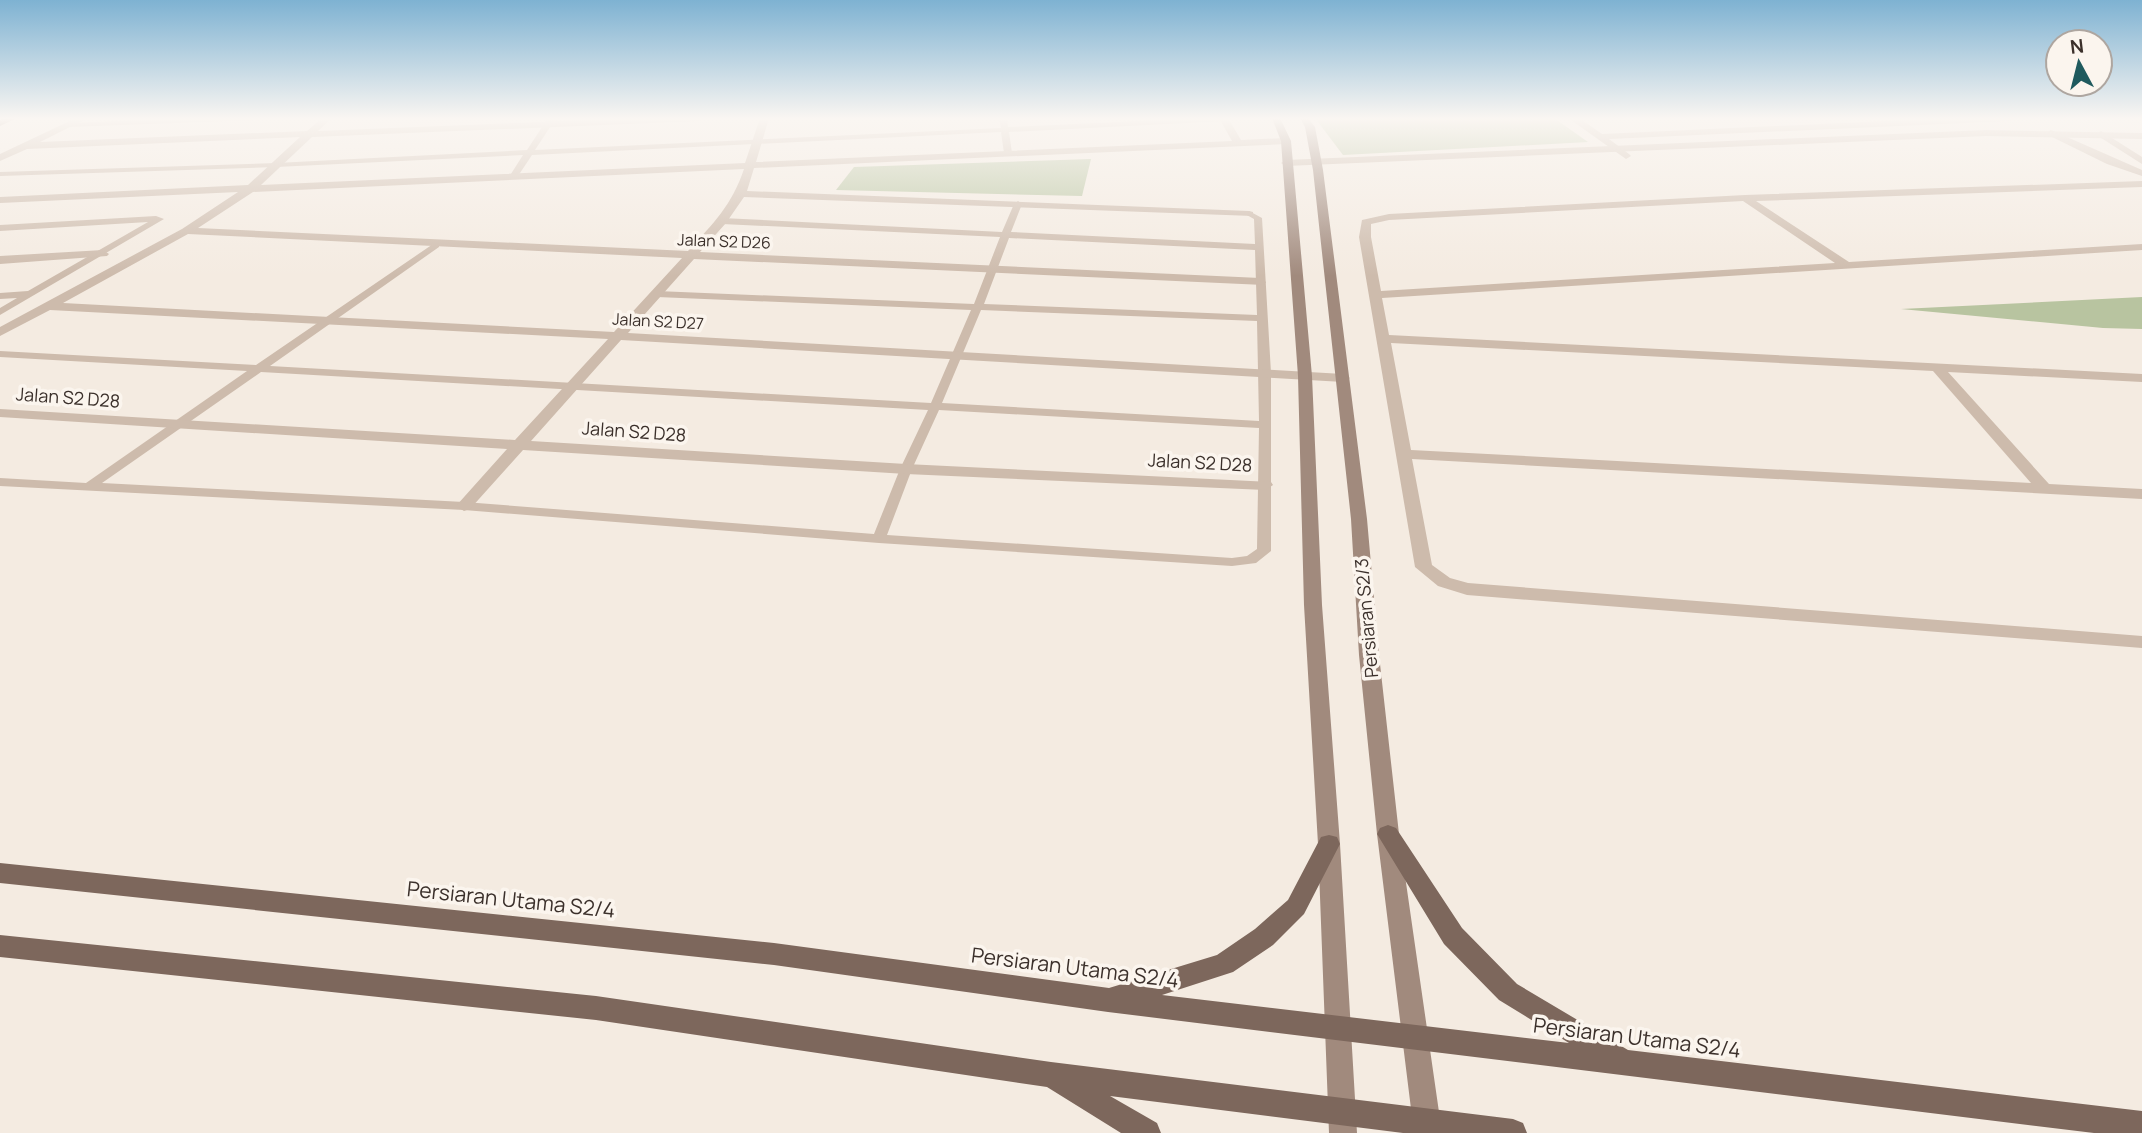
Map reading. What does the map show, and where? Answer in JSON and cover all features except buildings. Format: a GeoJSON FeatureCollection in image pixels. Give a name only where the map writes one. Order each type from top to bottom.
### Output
{"type":"FeatureCollection","features":[{"type":"Feature","properties":{"kind":"main road"},"geometry":{"type":"LineString","coordinates":[[1287,171],[1305,376],[1313,605],[1329,844],[1342,1121]]}},
{"type":"Feature","properties":{"kind":"main road","name":"Persiaran S2/3"},"geometry":{"type":"LineString","coordinates":[[1318,171],[1343,378],[1388,834],[1428,1127]]}},
{"type":"Feature","properties":{"kind":"main road"},"geometry":{"type":"LineString","coordinates":[[1388,834],[1453,936],[1508,992],[1626,1063]]}},
{"type":"Feature","properties":{"kind":"main road"},"geometry":{"type":"LineString","coordinates":[[1108,1000],[1224,964],[1264,937],[1296,907],[1329,844]]}},
{"type":"Feature","properties":{"kind":"main road","name":"Persiaran Utama S2/4"},"geometry":{"type":"LineString","coordinates":[[0,873],[774,954],[1108,1000],[2142,1125]]}},
{"type":"Feature","properties":{"kind":"main road"},"geometry":{"type":"LineString","coordinates":[[0,946],[597,1008],[1342,1121],[1513,1133]]}},
{"type":"Feature","properties":{"kind":"main road"},"geometry":{"type":"LineString","coordinates":[[1051,1075],[1147,1133]]}},
{"type":"Feature","properties":{"kind":"street"},"geometry":{"type":"LineString","coordinates":[[0,332],[186,231],[250,189],[270,171]]}},
{"type":"Feature","properties":{"kind":"street"},"geometry":{"type":"LineString","coordinates":[[0,200],[617,171]]}},
{"type":"Feature","properties":{"kind":"street"},"geometry":{"type":"LineString","coordinates":[[464,506],[692,256],[741,194],[748,171]]}},
{"type":"Feature","properties":{"kind":"street"},"geometry":{"type":"LineString","coordinates":[[2142,184],[1745,198],[1389,217],[1366,222],[1365,237],[1424,567],[1444,582],[1467,589],[2142,642]]}},
{"type":"Feature","properties":{"kind":"street"},"geometry":{"type":"LineString","coordinates":[[741,194],[1249,214]]}},
{"type":"Feature","properties":{"kind":"street"},"geometry":{"type":"LineString","coordinates":[[1745,198],[1846,265]]}},
{"type":"Feature","properties":{"kind":"street","name":"Jalan S2 D26"},"geometry":{"type":"LineString","coordinates":[[186,231],[1261,282]]}},
{"type":"Feature","properties":{"kind":"street"},"geometry":{"type":"LineString","coordinates":[[1376,295],[2142,247]]}},
{"type":"Feature","properties":{"kind":"street"},"geometry":{"type":"LineString","coordinates":[[0,260],[103,254]]}},
{"type":"Feature","properties":{"kind":"street","name":"Jalan S2 D27"},"geometry":{"type":"LineString","coordinates":[[48,306],[1343,378]]}},
{"type":"Feature","properties":{"kind":"street"},"geometry":{"type":"LineString","coordinates":[[1383,339],[2142,378]]}},
{"type":"Feature","properties":{"kind":"street"},"geometry":{"type":"LineString","coordinates":[[1937,368],[2045,489]]}},
{"type":"Feature","properties":{"kind":"street","name":"Jalan S2 D28"},"geometry":{"type":"LineString","coordinates":[[0,413],[906,470],[1265,485]]}},
{"type":"Feature","properties":{"kind":"street"},"geometry":{"type":"LineString","coordinates":[[1404,454],[2142,494]]}},
{"type":"Feature","properties":{"kind":"lane"},"geometry":{"type":"LineString","coordinates":[[0,174],[96,171]]}},
{"type":"Feature","properties":{"kind":"lane"},"geometry":{"type":"LineString","coordinates":[[513,177],[517,171]]}},
{"type":"Feature","properties":{"kind":"lane"},"geometry":{"type":"LineString","coordinates":[[879,539],[906,470],[958,356],[1018,204]]}},
{"type":"Feature","properties":{"kind":"lane"},"geometry":{"type":"LineString","coordinates":[[0,482],[464,506],[879,539],[1232,562],[1251,560],[1264,551],[1265,373],[1258,218],[1249,214]]}},
{"type":"Feature","properties":{"kind":"lane"},"geometry":{"type":"LineString","coordinates":[[0,228],[160,219],[0,312]]}},
{"type":"Feature","properties":{"kind":"lane"},"geometry":{"type":"LineString","coordinates":[[722,220],[1258,247]]}},
{"type":"Feature","properties":{"kind":"lane"},"geometry":{"type":"LineString","coordinates":[[90,486],[436,244]]}},
{"type":"Feature","properties":{"kind":"lane"},"geometry":{"type":"LineString","coordinates":[[0,296],[30,294]]}},
{"type":"Feature","properties":{"kind":"lane"},"geometry":{"type":"LineString","coordinates":[[657,294],[1262,318]]}},
{"type":"Feature","properties":{"kind":"lane"},"geometry":{"type":"LineString","coordinates":[[0,354],[1265,425]]}},
{"type":"Feature","properties":{"kind":"green space"},"geometry":{"type":"Polygon","coordinates":[[[851,171],[1088,171],[1082,196],[836,190],[851,171]]]}},
{"type":"Feature","properties":{"kind":"green space"},"geometry":{"type":"Polygon","coordinates":[[[2142,297],[2142,329],[2103,328],[1901,309],[2142,297]]]}}]}
